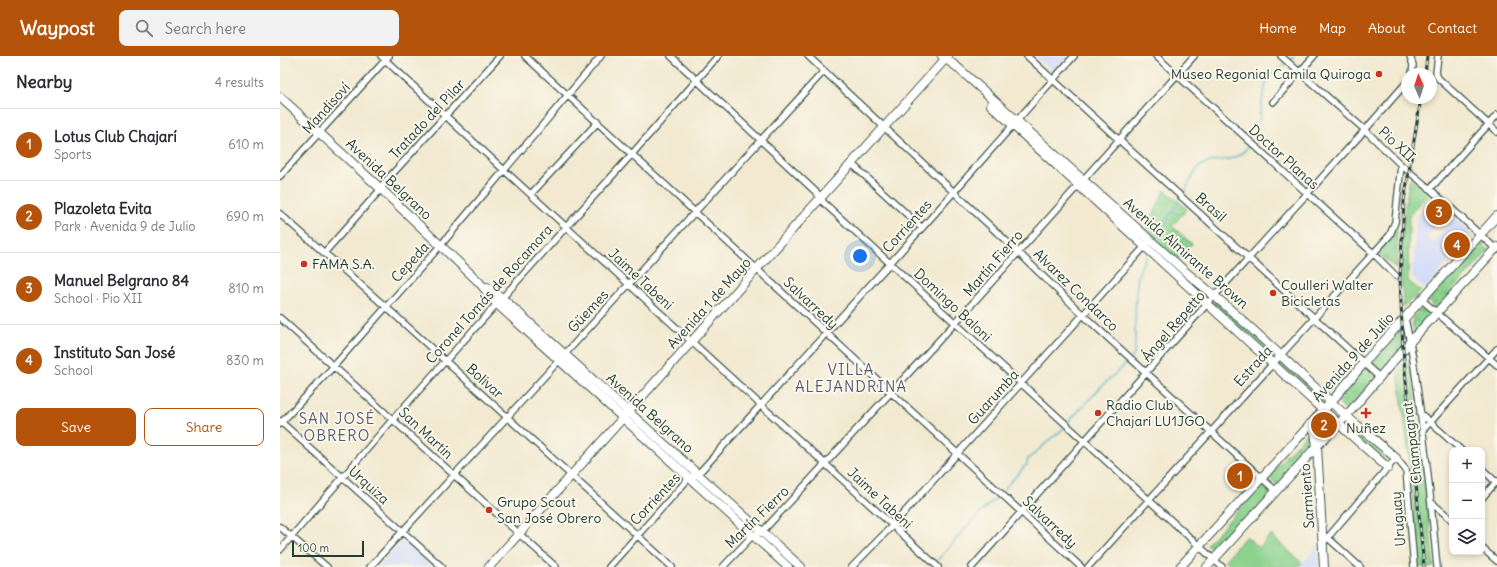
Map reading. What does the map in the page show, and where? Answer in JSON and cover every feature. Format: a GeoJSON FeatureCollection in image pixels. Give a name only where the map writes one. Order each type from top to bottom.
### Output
{"type":"FeatureCollection","features":[{"type":"Feature","properties":{"kind":"main road","name":"Avenida Almirante Brown"},"geometry":{"type":"LineString","coordinates":[[945,57],[953,70],[1015,123],[1147,243],[1207,304],[1322,410],[1388,468]]}},
{"type":"Feature","properties":{"kind":"main road","name":"Avenida 1 de Mayo"},"geometry":{"type":"LineString","coordinates":[[489,567],[852,164],[945,57]]}},
{"type":"Feature","properties":{"kind":"main road","name":"Avenida Belgrano"},"geometry":{"type":"LineString","coordinates":[[280,97],[320,132],[499,301],[562,357],[629,412],[801,567]]}},
{"type":"Feature","properties":{"kind":"main road","name":"Avenida 9 de Julio"},"geometry":{"type":"LineString","coordinates":[[1180,567],[1322,410],[1331,402],[1364,363],[1497,216]]}},
{"type":"Feature","properties":{"kind":"main road","name":"Avenida Almirante Brown"},"geometry":{"type":"LineString","coordinates":[[1147,243],[1215,296],[1331,402],[1396,458]]}},
{"type":"Feature","properties":{"kind":"main road"},"geometry":{"type":"LineString","coordinates":[[1207,567],[1347,415],[1379,377],[1497,248]]}},
{"type":"Feature","properties":{"kind":"main road","name":"Avenida Belgrano"},"geometry":{"type":"LineString","coordinates":[[562,357],[623,418],[788,567]]}},
{"type":"Feature","properties":{"kind":"main road","name":"Sarmiento"},"geometry":{"type":"LineString","coordinates":[[1310,424],[1314,432],[1317,446],[1325,540],[1324,567]]}},
{"type":"Feature","properties":{"kind":"street","name":"Tratado del Pilar"},"geometry":{"type":"LineString","coordinates":[[324,252],[381,189],[384,183],[500,56]]}},
{"type":"Feature","properties":{"kind":"street","name":"Salvarredy"},"geometry":{"type":"LineString","coordinates":[[525,56],[1081,567]]}},
{"type":"Feature","properties":{"kind":"street","name":"Cepeda"},"geometry":{"type":"LineString","coordinates":[[281,423],[334,366],[440,246],[601,56]]}},
{"type":"Feature","properties":{"kind":"street","name":"Domingo Baloni"},"geometry":{"type":"LineString","coordinates":[[671,56],[889,263],[1222,567]]}},
{"type":"Feature","properties":{"kind":"street","name":"Coronel Tomás de Rocamora"},"geometry":{"type":"LineString","coordinates":[[280,550],[393,418],[698,81],[718,56]]}},
{"type":"Feature","properties":{"kind":"street","name":"Alvarez Condarco"},"geometry":{"type":"LineString","coordinates":[[808,56],[1018,252],[1083,315],[1276,491]]}},
{"type":"Feature","properties":{"kind":"street","name":"Brasil"},"geometry":{"type":"LineString","coordinates":[[1027,56],[1379,377]]}},
{"type":"Feature","properties":{"kind":"street","name":"Corrientes"},"geometry":{"type":"LineString","coordinates":[[609,567],[689,478],[698,474],[761,405],[922,228],[1074,56]]}},
{"type":"Feature","properties":{"kind":"street","name":"Doctor Planas"},"geometry":{"type":"LineString","coordinates":[[1156,56],[1373,253],[1396,276]]}},
{"type":"Feature","properties":{"kind":"street","name":"Martín Fierro"},"geometry":{"type":"LineString","coordinates":[[723,567],[753,535],[762,532],[891,393],[1194,56]]}},
{"type":"Feature","properties":{"kind":"street"},"geometry":{"type":"LineString","coordinates":[[1273,102],[1314,56]]}},
{"type":"Feature","properties":{"kind":"street"},"geometry":{"type":"LineString","coordinates":[[1410,56],[1413,68]]}},
{"type":"Feature","properties":{"kind":"street"},"geometry":{"type":"LineString","coordinates":[[1438,56],[1436,65],[1436,73],[1438,78],[1497,132]]}},
{"type":"Feature","properties":{"kind":"street","name":"Jaime Tabeni"},"geometry":{"type":"LineString","coordinates":[[386,57],[505,171],[892,526],[938,566]]}},
{"type":"Feature","properties":{"kind":"street","name":"Mandisoví"},"geometry":{"type":"LineString","coordinates":[[280,176],[386,57]]}},
{"type":"Feature","properties":{"kind":"street","name":"Pio XII"},"geometry":{"type":"LineString","coordinates":[[1282,57],[1300,71],[1401,165],[1430,189],[1480,235],[1497,248]]}},
{"type":"Feature","properties":{"kind":"street","name":"Güemes"},"geometry":{"type":"LineString","coordinates":[[370,567],[824,71]]}},
{"type":"Feature","properties":{"kind":"street","name":"Ángel Repetto"},"geometry":{"type":"LineString","coordinates":[[972,567],[1147,373],[1207,304],[1250,259],[1401,89]]}},
{"type":"Feature","properties":{"kind":"street"},"geometry":{"type":"LineString","coordinates":[[1430,189],[1497,115]]}},
{"type":"Feature","properties":{"kind":"street"},"geometry":{"type":"LineString","coordinates":[[531,194],[598,122]]}},
{"type":"Feature","properties":{"kind":"street"},"geometry":{"type":"LineString","coordinates":[[852,164],[922,228]]}},
{"type":"Feature","properties":{"kind":"street","name":"Estrada"},"geometry":{"type":"LineString","coordinates":[[1088,567],[1280,354],[1390,235],[1393,228],[1401,165]]}},
{"type":"Feature","properties":{"kind":"street","name":"Bolivar"},"geometry":{"type":"LineString","coordinates":[[280,214],[386,307],[672,567]]}},
{"type":"Feature","properties":{"kind":"street","name":"Guarumba"},"geometry":{"type":"LineString","coordinates":[[852,567],[892,526],[1147,243]]}},
{"type":"Feature","properties":{"kind":"street"},"geometry":{"type":"LineString","coordinates":[[1422,300],[1497,365]]}},
{"type":"Feature","properties":{"kind":"street","name":"San Martín"},"geometry":{"type":"LineString","coordinates":[[280,318],[393,418],[556,567]]}},
{"type":"Feature","properties":{"kind":"street","name":"Champagnat"},"geometry":{"type":"LineString","coordinates":[[1405,318],[1414,364],[1431,502],[1437,567]]}},
{"type":"Feature","properties":{"kind":"street"},"geometry":{"type":"LineString","coordinates":[[1422,430],[1497,348]]}},
{"type":"Feature","properties":{"kind":"street"},"geometry":{"type":"LineString","coordinates":[[1420,413],[1458,447]]}},
{"type":"Feature","properties":{"kind":"street","name":"Urquiza"},"geometry":{"type":"LineString","coordinates":[[281,423],[442,567]]}},
{"type":"Feature","properties":{"kind":"street"},"geometry":{"type":"LineString","coordinates":[[1360,567],[1325,540],[1396,458]]}},
{"type":"Feature","properties":{"kind":"street","name":"Avenida Almirante Brown"},"geometry":{"type":"LineString","coordinates":[[1396,458],[1406,470]]}},
{"type":"Feature","properties":{"kind":"street","name":"Uruguay"},"geometry":{"type":"LineString","coordinates":[[1406,470],[1414,567]]}},
{"type":"Feature","properties":{"kind":"street"},"geometry":{"type":"LineString","coordinates":[[1485,472],[1497,482],[1485,495]]}},
{"type":"Feature","properties":{"kind":"street"},"geometry":{"type":"LineString","coordinates":[[1431,502],[1451,519]]}},
{"type":"Feature","properties":{"kind":"street"},"geometry":{"type":"LineString","coordinates":[[280,527],[326,567]]}},
{"type":"Feature","properties":{"kind":"street"},"geometry":{"type":"LineString","coordinates":[[1485,551],[1497,561]]}},
{"type":"Feature","properties":{"kind":"shaded area"},"geometry":{"type":"Polygon","coordinates":[[[1034,56],[1069,56],[1054,73],[1034,56]]]}},
{"type":"Feature","properties":{"kind":"shaded area"},"geometry":{"type":"Polygon","coordinates":[[[1432,200],[1450,215],[1441,226],[1438,224],[1426,237],[1432,243],[1454,218],[1472,234],[1425,289],[1412,278],[1417,217],[1432,200]]]}},
{"type":"Feature","properties":{"kind":"shaded area"},"geometry":{"type":"Polygon","coordinates":[[[403,540],[431,567],[378,567],[403,540]]]}},
{"type":"Feature","properties":{"kind":"shaded area"},"geometry":{"type":"Polygon","coordinates":[[[1318,545],[1319,567],[1299,567],[1318,545]]]}},
{"type":"Feature","properties":{"kind":"green space"},"geometry":{"type":"Polygon","coordinates":[[[1410,178],[1430,192],[1409,215],[1408,281],[1421,291],[1403,307],[1402,242],[1410,178]]]}},
{"type":"Feature","properties":{"kind":"green space"},"geometry":{"type":"Polygon","coordinates":[[[1165,190],[1187,209],[1172,226],[1192,244],[1176,261],[1145,231],[1165,190]]]}},
{"type":"Feature","properties":{"kind":"green space"},"geometry":{"type":"Polygon","coordinates":[[[1397,229],[1397,269],[1377,253],[1397,229]]]}},
{"type":"Feature","properties":{"kind":"green space"},"geometry":{"type":"Polygon","coordinates":[[[1480,243],[1489,250],[1438,307],[1434,308],[1430,303],[1430,298],[1480,243]]]}},
{"type":"Feature","properties":{"kind":"green space"},"geometry":{"type":"Polygon","coordinates":[[[1217,301],[1275,355],[1271,360],[1213,306],[1217,301]]]}},
{"type":"Feature","properties":{"kind":"green space"},"geometry":{"type":"Polygon","coordinates":[[[1421,310],[1427,311],[1430,316],[1415,332],[1413,319],[1415,314],[1421,310]]]}},
{"type":"Feature","properties":{"kind":"green space"},"geometry":{"type":"Polygon","coordinates":[[[1400,330],[1402,348],[1379,373],[1369,363],[1400,330]]]}},
{"type":"Feature","properties":{"kind":"green space"},"geometry":{"type":"Polygon","coordinates":[[[1282,359],[1323,402],[1321,404],[1277,365],[1282,359]]]}},
{"type":"Feature","properties":{"kind":"green space"},"geometry":{"type":"Polygon","coordinates":[[[1408,360],[1411,361],[1434,567],[1417,567],[1410,463],[1398,370],[1408,360]]]}},
{"type":"Feature","properties":{"kind":"green space"},"geometry":{"type":"Polygon","coordinates":[[[1363,367],[1375,377],[1347,411],[1336,401],[1363,367]]]}},
{"type":"Feature","properties":{"kind":"green space"},"geometry":{"type":"Polygon","coordinates":[[[1323,416],[1331,423],[1331,426],[1322,435],[1317,434],[1316,424],[1323,416]]]}},
{"type":"Feature","properties":{"kind":"green space"},"geometry":{"type":"Polygon","coordinates":[[[1348,423],[1390,459],[1386,464],[1345,426],[1348,423]]]}},
{"type":"Feature","properties":{"kind":"green space"},"geometry":{"type":"Polygon","coordinates":[[[1307,433],[1310,433],[1313,436],[1313,446],[1277,485],[1268,476],[1307,433]]]}},
{"type":"Feature","properties":{"kind":"green space"},"geometry":{"type":"Polygon","coordinates":[[[1262,485],[1271,493],[1216,552],[1207,544],[1262,485]]]}},
{"type":"Feature","properties":{"kind":"green space"},"geometry":{"type":"Polygon","coordinates":[[[1271,535],[1302,563],[1297,567],[1231,567],[1224,561],[1246,536],[1259,548],[1271,535]]]}},
{"type":"Feature","properties":{"kind":"waterway"},"geometry":{"type":"LineString","coordinates":[[1289,61],[1294,56]]}},
{"type":"Feature","properties":{"kind":"waterway"},"geometry":{"type":"LineString","coordinates":[[1253,141],[1258,127],[1266,84],[1270,75],[1286,64]]}},
{"type":"Feature","properties":{"kind":"waterway"},"geometry":{"type":"LineString","coordinates":[[1184,194],[1199,167],[1208,162],[1232,158],[1244,151],[1250,144]]}},
{"type":"Feature","properties":{"kind":"waterway"},"geometry":{"type":"LineString","coordinates":[[1158,237],[1179,201]]}},
{"type":"Feature","properties":{"kind":"waterway"},"geometry":{"type":"LineString","coordinates":[[1132,357],[1134,355],[1135,345],[1135,306],[1139,272],[1146,256]]}},
{"type":"Feature","properties":{"kind":"waterway"},"geometry":{"type":"LineString","coordinates":[[1068,422],[1130,359]]}},
{"type":"Feature","properties":{"kind":"waterway"},"geometry":{"type":"LineString","coordinates":[[1003,490],[1027,464],[1028,459],[1064,428]]}},
{"type":"Feature","properties":{"kind":"waterway"},"geometry":{"type":"LineString","coordinates":[[937,561],[971,522],[998,496]]}},
{"type":"Feature","properties":{"kind":"railway"},"geometry":{"type":"LineString","coordinates":[[1426,68],[1427,56]]}},
{"type":"Feature","properties":{"kind":"railway"},"geometry":{"type":"LineString","coordinates":[[1420,104],[1404,201],[1400,279],[1403,350],[1424,567]]}},
{"type":"Feature","properties":{"kind":"place","name":"Museo Regonial Camila Quiroga"},"geometry":{"type":"Point","coordinates":[1379,74]}},
{"type":"Feature","properties":{"kind":"place","name":"Manuel Belgrano 84"},"geometry":{"type":"Point","coordinates":[1439,212]}},
{"type":"Feature","properties":{"kind":"place","name":"Instituto San José"},"geometry":{"type":"Point","coordinates":[1457,245]}},
{"type":"Feature","properties":{"kind":"place","name":"FAMA S.A."},"geometry":{"type":"Point","coordinates":[304,264]}},
{"type":"Feature","properties":{"kind":"place","name":"Coulleri Walter Bicicletas"},"geometry":{"type":"Point","coordinates":[1273,293]}},
{"type":"Feature","properties":{"kind":"place","name":"Radio Club Chajarí LU1JGO"},"geometry":{"type":"Point","coordinates":[1098,413]}},
{"type":"Feature","properties":{"kind":"place","name":"Nuñez"},"geometry":{"type":"Point","coordinates":[1366,413]}},
{"type":"Feature","properties":{"kind":"place","name":"Plazoleta Evita"},"geometry":{"type":"Point","coordinates":[1324,425]}},
{"type":"Feature","properties":{"kind":"place","name":"Lotus Club Chajarí"},"geometry":{"type":"Point","coordinates":[1240,476]}},
{"type":"Feature","properties":{"kind":"place","name":"Grupo Scout San José Obrero"},"geometry":{"type":"Point","coordinates":[489,510]}},
{"type":"Feature","properties":{"kind":"district","name":"VILLA ALEJANDRINA"},"geometry":{"type":"Point","coordinates":[851,378]}},
{"type":"Feature","properties":{"kind":"district","name":"SAN JOSÉ OBRERO"},"geometry":{"type":"Point","coordinates":[337,428]}}]}
